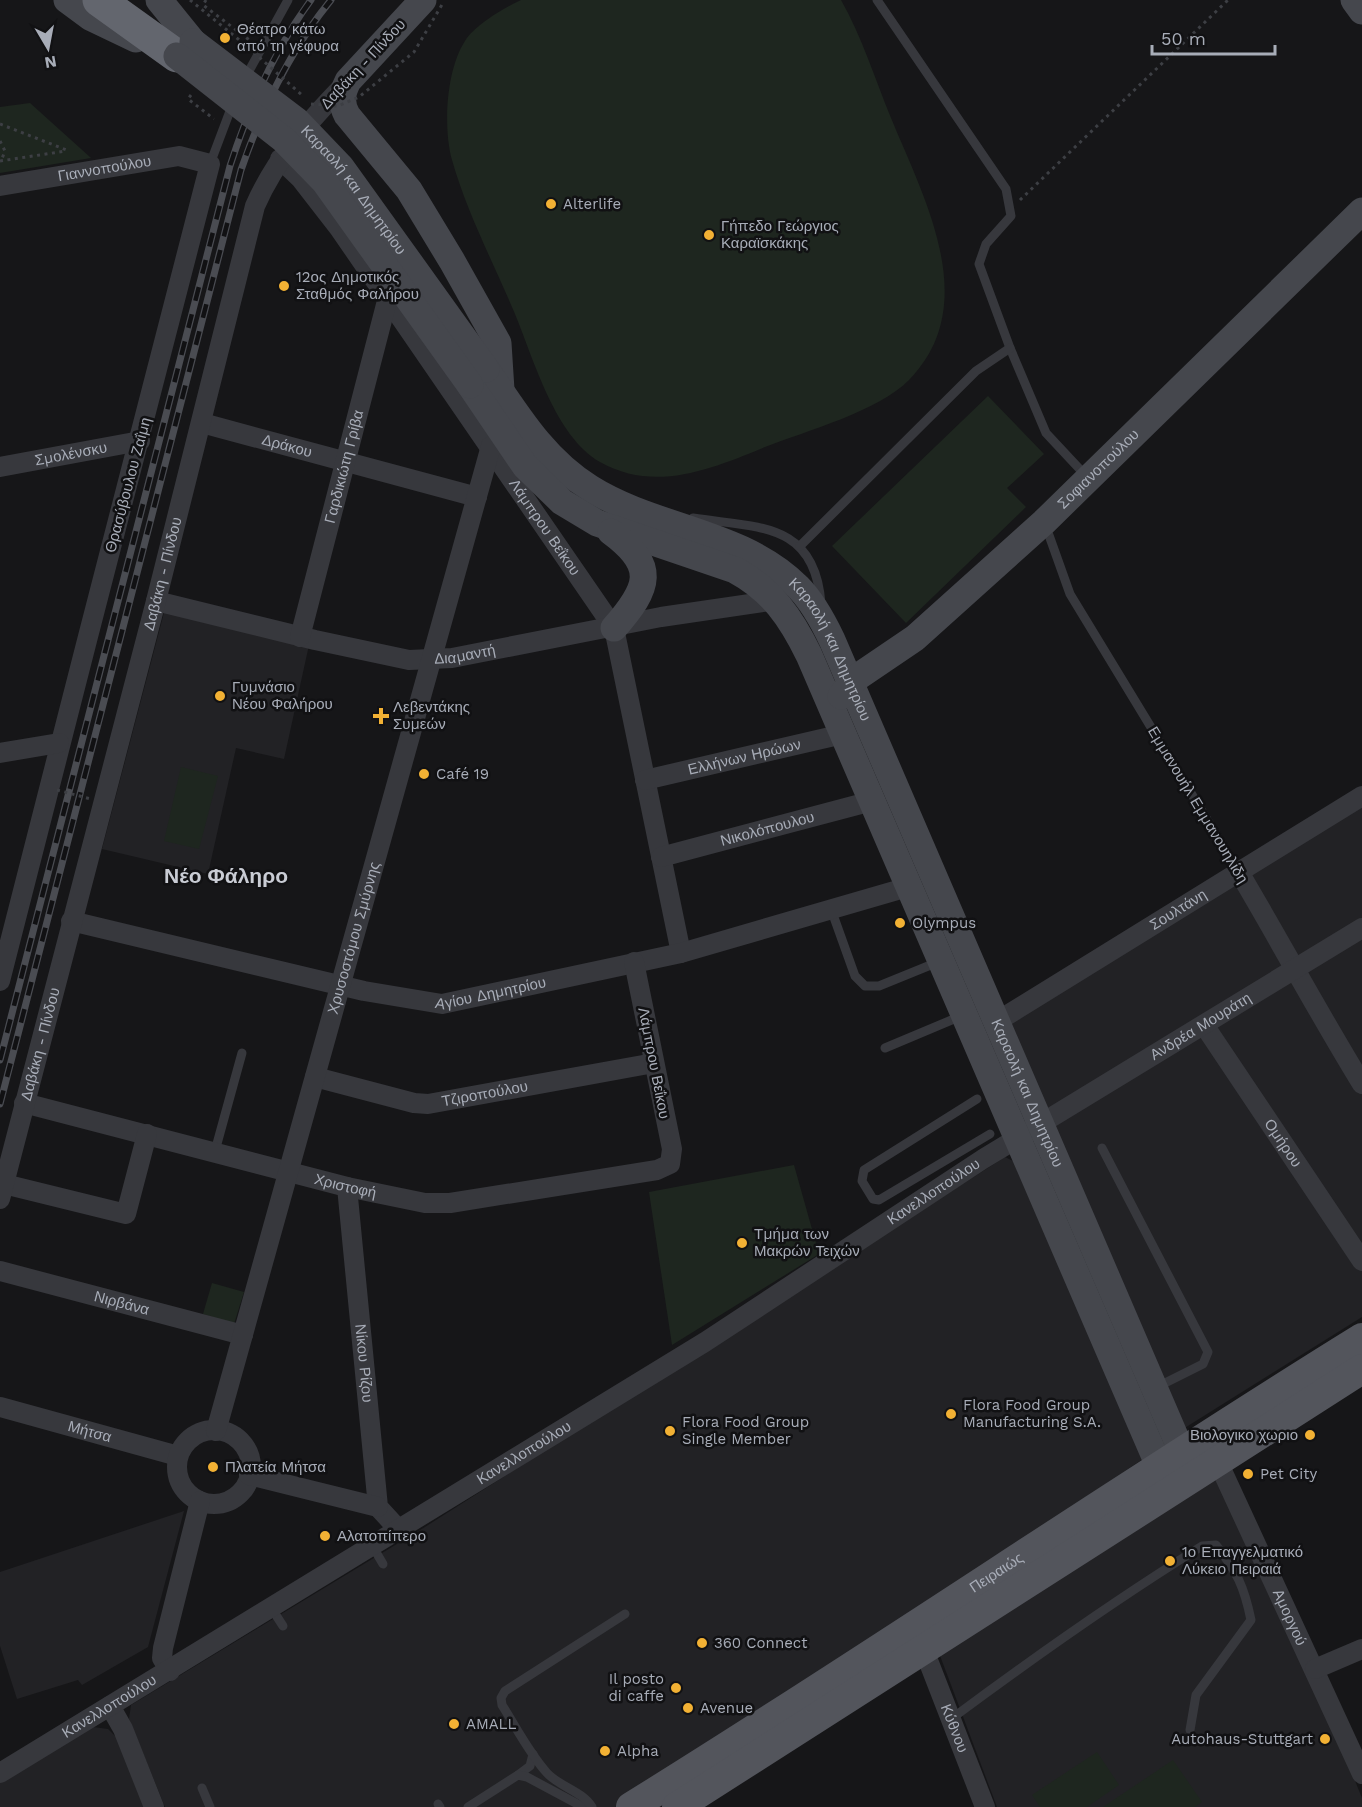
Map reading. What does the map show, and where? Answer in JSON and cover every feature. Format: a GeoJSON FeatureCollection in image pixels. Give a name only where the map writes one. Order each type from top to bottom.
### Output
{"type":"FeatureCollection","features":[{"type":"Feature","properties":{"kind":"highway"},"geometry":{"type":"LineString","coordinates":[[99,0],[185,49]]}},
{"type":"Feature","properties":{"kind":"highway"},"geometry":{"type":"LineString","coordinates":[[135,0],[185,49]]}},
{"type":"Feature","properties":{"kind":"main road"},"geometry":{"type":"LineString","coordinates":[[67,0],[90,17],[185,49]]}},
{"type":"Feature","properties":{"kind":"main road"},"geometry":{"type":"LineString","coordinates":[[159,0],[185,49]]}},
{"type":"Feature","properties":{"kind":"main road"},"geometry":{"type":"LineString","coordinates":[[1354,0],[1362,11]]}},
{"type":"Feature","properties":{"kind":"main road","name":"Δαβάκη - Πίνδου"},"geometry":{"type":"LineString","coordinates":[[348,81],[433,2]]}},
{"type":"Feature","properties":{"kind":"main road","name":"Καραολή και Δημητρίου"},"geometry":{"type":"LineString","coordinates":[[185,49],[290,116],[341,167],[478,377],[532,475],[562,502],[597,523],[735,570],[754,581],[776,600],[798,633],[1017,1139],[1176,1473]]}},
{"type":"Feature","properties":{"kind":"main road"},"geometry":{"type":"LineString","coordinates":[[348,81],[342,99],[347,115],[409,190],[498,343],[501,391]]}},
{"type":"Feature","properties":{"kind":"main road","name":"Σοφιανοπούλου"},"geometry":{"type":"LineString","coordinates":[[840,727],[836,706],[850,683],[915,638],[1044,522],[1362,212]]}},
{"type":"Feature","properties":{"kind":"main road","name":"Καραολή και Δημητρίου"},"geometry":{"type":"LineString","coordinates":[[478,377],[501,391],[539,444],[577,479],[605,497],[744,550],[768,563],[799,587],[828,632],[1154,1388],[1176,1473]]}},
{"type":"Feature","properties":{"kind":"main road"},"geometry":{"type":"LineString","coordinates":[[597,523],[632,548],[642,564],[643,585],[638,596],[614,627]]}},
{"type":"Feature","properties":{"kind":"main road"},"geometry":{"type":"LineString","coordinates":[[828,632],[869,654],[896,651]]}},
{"type":"Feature","properties":{"kind":"main road","name":"Πειραιώς"},"geometry":{"type":"LineString","coordinates":[[677,1807],[924,1650],[1176,1473],[1362,1338]]}},
{"type":"Feature","properties":{"kind":"main road","name":"Πειραιώς"},"geometry":{"type":"LineString","coordinates":[[631,1807],[1176,1473],[1218,1462],[1362,1370]]}},
{"type":"Feature","properties":{"kind":"street","name":"Δαβάκη - Πίνδου"},"geometry":{"type":"LineString","coordinates":[[2,1191],[202,423],[255,206],[266,180],[280,159],[312,119],[348,81]]}},
{"type":"Feature","properties":{"kind":"street","name":"Γιαννοπούλου"},"geometry":{"type":"LineString","coordinates":[[0,186],[179,156],[210,164]]}},
{"type":"Feature","properties":{"kind":"street","name":"Λάμπρου Βεΐκου"},"geometry":{"type":"LineString","coordinates":[[280,159],[327,212],[388,297],[614,627],[681,952]]}},
{"type":"Feature","properties":{"kind":"street","name":"Θρασύβουλου Ζαΐμη"},"geometry":{"type":"LineString","coordinates":[[0,981],[59,743],[140,441],[210,164]]}},
{"type":"Feature","properties":{"kind":"street","name":"Γαρδικιώτη Γρίβα"},"geometry":{"type":"LineString","coordinates":[[300,637],[388,297]]}},
{"type":"Feature","properties":{"kind":"street","name":"Δράκου"},"geometry":{"type":"LineString","coordinates":[[202,423],[477,497]]}},
{"type":"Feature","properties":{"kind":"street","name":"Σμολένσκυ"},"geometry":{"type":"LineString","coordinates":[[0,467],[140,441]]}},
{"type":"Feature","properties":{"kind":"street","name":"Χρυσοστόμου Σμύρνης"},"geometry":{"type":"LineString","coordinates":[[216,1431],[491,446]]}},
{"type":"Feature","properties":{"kind":"street","name":"Διαμαντή"},"geometry":{"type":"LineString","coordinates":[[156,601],[300,637],[409,660],[432,660],[661,617],[776,600]]}},
{"type":"Feature","properties":{"kind":"street","name":"Ελλήνων Ηρώων"},"geometry":{"type":"LineString","coordinates":[[645,780],[840,727]]}},
{"type":"Feature","properties":{"kind":"street"},"geometry":{"type":"LineString","coordinates":[[0,752],[59,743]]}},
{"type":"Feature","properties":{"kind":"street","name":"Σουλτάνη"},"geometry":{"type":"LineString","coordinates":[[996,1022],[1362,796]]}},
{"type":"Feature","properties":{"kind":"street","name":"Νικολόπουλου"},"geometry":{"type":"LineString","coordinates":[[661,857],[872,801]]}},
{"type":"Feature","properties":{"kind":"street","name":"Εμμανουήλ Εμμανουηλίδη"},"geometry":{"type":"LineString","coordinates":[[1239,872],[1296,969],[1308,996],[1362,1084]]}},
{"type":"Feature","properties":{"kind":"street","name":"Αγίου Δημητρίου"},"geometry":{"type":"LineString","coordinates":[[71,921],[341,985],[429,1004],[442,1004],[681,952],[909,887]]}},
{"type":"Feature","properties":{"kind":"street","name":"Ανδρέα Μουράτη"},"geometry":{"type":"LineString","coordinates":[[1040,1124],[1362,928]]}},
{"type":"Feature","properties":{"kind":"street","name":"Λάμπρου Βεΐκου"},"geometry":{"type":"LineString","coordinates":[[634,962],[672,1149],[670,1164]]}},
{"type":"Feature","properties":{"kind":"street","name":"Ομήρου"},"geometry":{"type":"LineString","coordinates":[[1204,1025],[1362,1261]]}},
{"type":"Feature","properties":{"kind":"street","name":"Τζιροπούλου"},"geometry":{"type":"LineString","coordinates":[[315,1077],[428,1104],[654,1063]]}},
{"type":"Feature","properties":{"kind":"street","name":"Χριστοφή"},"geometry":{"type":"LineString","coordinates":[[24,1103],[347,1186],[425,1203],[450,1203],[657,1170],[670,1164]]}},
{"type":"Feature","properties":{"kind":"street","name":"Κανελλοπούλου"},"geometry":{"type":"LineString","coordinates":[[0,1773],[400,1531],[571,1421],[705,1342],[1040,1124]]}},
{"type":"Feature","properties":{"kind":"street"},"geometry":{"type":"LineString","coordinates":[[2,1191],[126,1214],[147,1134]]}},
{"type":"Feature","properties":{"kind":"street","name":"Νίκου Ρίζου"},"geometry":{"type":"LineString","coordinates":[[347,1186],[378,1507]]}},
{"type":"Feature","properties":{"kind":"street","name":"Νιρβάνα"},"geometry":{"type":"LineString","coordinates":[[0,1271],[243,1335]]}},
{"type":"Feature","properties":{"kind":"street","name":"Μήτσα"},"geometry":{"type":"LineString","coordinates":[[0,1407],[178,1456]]}},
{"type":"Feature","properties":{"kind":"street"},"geometry":{"type":"LineString","coordinates":[[216,1431],[230,1435],[244,1447],[250,1461],[249,1475],[244,1488],[231,1499],[218,1503],[200,1501],[192,1497],[182,1485],[177,1472],[178,1456],[186,1443],[195,1436],[216,1431]]}},
{"type":"Feature","properties":{"kind":"street","name":"Αμοργού"},"geometry":{"type":"LineString","coordinates":[[1218,1462],[1362,1774]]}},
{"type":"Feature","properties":{"kind":"street"},"geometry":{"type":"LineString","coordinates":[[249,1475],[378,1507],[400,1531]]}},
{"type":"Feature","properties":{"kind":"street"},"geometry":{"type":"LineString","coordinates":[[170,1671],[162,1658],[163,1648],[200,1501]]}},
{"type":"Feature","properties":{"kind":"street"},"geometry":{"type":"LineString","coordinates":[[1315,1669],[1362,1648]]}},
{"type":"Feature","properties":{"kind":"street","name":"Κύθνου"},"geometry":{"type":"LineString","coordinates":[[924,1650],[985,1807]]}},
{"type":"Feature","properties":{"kind":"street"},"geometry":{"type":"LineString","coordinates":[[110,1706],[123,1730],[154,1807]]}},
{"type":"Feature","properties":{"kind":"lane","name":"Θρασύβουλου Ζαΐμη"},"geometry":{"type":"LineString","coordinates":[[210,164],[223,126],[288,0]]}},
{"type":"Feature","properties":{"kind":"lane"},"geometry":{"type":"LineString","coordinates":[[876,0],[1006,189],[1011,216],[986,244],[979,264],[1010,348],[1046,433],[1089,480]]}},
{"type":"Feature","properties":{"kind":"lane"},"geometry":{"type":"LineString","coordinates":[[800,546],[976,371],[1010,348]]}},
{"type":"Feature","properties":{"kind":"lane"},"geometry":{"type":"LineString","coordinates":[[649,515],[691,518],[768,529],[788,536],[800,546],[813,567],[828,632]]}},
{"type":"Feature","properties":{"kind":"lane","name":"Εμμανουήλ Εμμανουηλίδη"},"geometry":{"type":"LineString","coordinates":[[1044,522],[1070,594],[1239,872]]}},
{"type":"Feature","properties":{"kind":"lane"},"geometry":{"type":"LineString","coordinates":[[831,909],[855,976],[865,986],[879,986],[940,961]]}},
{"type":"Feature","properties":{"kind":"lane"},"geometry":{"type":"LineString","coordinates":[[885,1048],[964,1015]]}},
{"type":"Feature","properties":{"kind":"lane"},"geometry":{"type":"LineString","coordinates":[[215,1151],[242,1053]]}},
{"type":"Feature","properties":{"kind":"lane"},"geometry":{"type":"LineString","coordinates":[[977,1099],[864,1170],[862,1181],[873,1199],[879,1200],[990,1134]]}},
{"type":"Feature","properties":{"kind":"lane"},"geometry":{"type":"LineString","coordinates":[[1102,1148],[1208,1352],[1203,1364],[1154,1388]]}},
{"type":"Feature","properties":{"kind":"lane"},"geometry":{"type":"LineString","coordinates":[[916,1179],[924,1198]]}},
{"type":"Feature","properties":{"kind":"lane"},"geometry":{"type":"LineString","coordinates":[[951,1719],[1053,1642],[1126,1593],[1202,1546],[1216,1545],[1236,1570],[1245,1590],[1251,1620],[1196,1695],[1190,1730]]}},
{"type":"Feature","properties":{"kind":"lane"},"geometry":{"type":"LineString","coordinates":[[373,1547],[383,1564]]}},
{"type":"Feature","properties":{"kind":"lane"},"geometry":{"type":"LineString","coordinates":[[272,1609],[283,1626]]}},
{"type":"Feature","properties":{"kind":"lane"},"geometry":{"type":"LineString","coordinates":[[592,1807],[587,1800],[553,1778],[533,1754],[502,1705],[502,1695],[626,1614]]}},
{"type":"Feature","properties":{"kind":"lane"},"geometry":{"type":"LineString","coordinates":[[468,1807],[530,1766],[533,1754]]}},
{"type":"Feature","properties":{"kind":"lane"},"geometry":{"type":"LineString","coordinates":[[518,1775],[527,1777],[583,1807]]}},
{"type":"Feature","properties":{"kind":"lane"},"geometry":{"type":"LineString","coordinates":[[202,1788],[210,1807]]}},
{"type":"Feature","properties":{"kind":"path"},"geometry":{"type":"LineString","coordinates":[[189,0],[243,43],[317,111]]}},
{"type":"Feature","properties":{"kind":"path"},"geometry":{"type":"LineString","coordinates":[[206,0],[203,5],[261,49]]}},
{"type":"Feature","properties":{"kind":"path"},"geometry":{"type":"LineString","coordinates":[[1010,210],[1228,0]]}},
{"type":"Feature","properties":{"kind":"path"},"geometry":{"type":"LineString","coordinates":[[311,104],[338,106],[359,98],[414,52],[433,2]]}},
{"type":"Feature","properties":{"kind":"path"},"geometry":{"type":"LineString","coordinates":[[0,124],[69,151],[1,161]]}},
{"type":"Feature","properties":{"kind":"path"},"geometry":{"type":"LineString","coordinates":[[0,141],[5,151],[1,161]]}},
{"type":"Feature","properties":{"kind":"path"},"geometry":{"type":"LineString","coordinates":[[57,790],[91,799]]}},
{"type":"Feature","properties":{"kind":"shaded area","name":"Γήπεδο Γεώργιος Καραϊσκάκης"},"geometry":{"type":"Polygon","coordinates":[[[521,0],[841,0],[862,43],[918,182],[931,216],[940,251],[945,285],[942,319],[931,350],[909,380],[896,391],[861,411],[704,470],[662,477],[641,476],[600,462],[584,450],[558,416],[538,374],[515,314],[465,199],[449,147],[448,99],[459,53],[465,41],[483,23],[521,0]]]}},
{"type":"Feature","properties":{"kind":"shaded area"},"geometry":{"type":"Polygon","coordinates":[[[30,103],[91,158],[0,173],[0,107],[30,103]]]}},
{"type":"Feature","properties":{"kind":"shaded area"},"geometry":{"type":"Polygon","coordinates":[[[988,396],[1044,454],[1007,488],[1026,507],[906,623],[832,546],[988,396]]]}},
{"type":"Feature","properties":{"kind":"shaded area","name":"Γυμνάσιο Νέου Φαλήρου"},"geometry":{"type":"Polygon","coordinates":[[[165,609],[309,645],[284,759],[236,748],[208,874],[102,849],[165,609]]]}},
{"type":"Feature","properties":{"kind":"shaded area"},"geometry":{"type":"Polygon","coordinates":[[[181,767],[218,776],[199,849],[164,841],[181,767]]]}},
{"type":"Feature","properties":{"kind":"shaded area"},"geometry":{"type":"Polygon","coordinates":[[[1362,803],[1362,1317],[1183,1429],[1008,1022],[1362,803]]]}},
{"type":"Feature","properties":{"kind":"shaded area"},"geometry":{"type":"Polygon","coordinates":[[[1005,1157],[1013,1161],[1143,1459],[622,1807],[165,1807],[129,1719],[131,1705],[425,1527],[1005,1157]]]}},
{"type":"Feature","properties":{"kind":"shaded area"},"geometry":{"type":"Polygon","coordinates":[[[794,1165],[819,1254],[672,1345],[649,1192],[794,1165]]]}},
{"type":"Feature","properties":{"kind":"shaded area"},"geometry":{"type":"Polygon","coordinates":[[[212,1283],[244,1292],[234,1324],[203,1314],[212,1283]]]}},
{"type":"Feature","properties":{"kind":"shaded area","name":"1ο Επαγγελματικό Λύκειο Πειραιά"},"geometry":{"type":"Polygon","coordinates":[[[1219,1469],[1317,1687],[1362,1798],[1362,1807],[997,1807],[939,1653],[1219,1469]]]}},
{"type":"Feature","properties":{"kind":"shaded area"},"geometry":{"type":"Polygon","coordinates":[[[184,1511],[148,1647],[82,1685],[78,1680],[17,1699],[0,1646],[0,1572],[184,1511]]]}},
{"type":"Feature","properties":{"kind":"shaded area"},"geometry":{"type":"Polygon","coordinates":[[[93,1727],[108,1729],[118,1739],[144,1807],[0,1807],[0,1781],[93,1727]]]}},
{"type":"Feature","properties":{"kind":"shaded area"},"geometry":{"type":"Polygon","coordinates":[[[1097,1752],[1119,1785],[1087,1807],[1040,1807],[1032,1795],[1097,1752]]]}},
{"type":"Feature","properties":{"kind":"shaded area"},"geometry":{"type":"Polygon","coordinates":[[[1173,1760],[1202,1802],[1195,1807],[1103,1807],[1173,1760]]]}},
{"type":"Feature","properties":{"kind":"railway"},"geometry":{"type":"LineString","coordinates":[[0,1060],[230,166],[264,79],[286,38],[311,0]]}},
{"type":"Feature","properties":{"kind":"railway"},"geometry":{"type":"LineString","coordinates":[[0,1104],[241,170],[278,81],[316,19],[331,0]]}},
{"type":"Feature","properties":{"kind":"place","name":"Θέατρο κάτω από τη γέφυρα"},"geometry":{"type":"Point","coordinates":[225,38]}},
{"type":"Feature","properties":{"kind":"place","name":"Alterlife"},"geometry":{"type":"Point","coordinates":[551,204]}},
{"type":"Feature","properties":{"kind":"place","name":"Γήπεδο Γεώργιος Καραϊσκάκης"},"geometry":{"type":"Point","coordinates":[709,235]}},
{"type":"Feature","properties":{"kind":"place","name":"12ος Δημοτικός Σταθμός Φαλήρου"},"geometry":{"type":"Point","coordinates":[284,286]}},
{"type":"Feature","properties":{"kind":"place","name":"Γυμνάσιο Νέου Φαλήρου"},"geometry":{"type":"Point","coordinates":[220,696]}},
{"type":"Feature","properties":{"kind":"place","name":"Λεβεντάκης Συμεών"},"geometry":{"type":"Point","coordinates":[381,716]}},
{"type":"Feature","properties":{"kind":"place","name":"Café 19"},"geometry":{"type":"Point","coordinates":[424,774]}},
{"type":"Feature","properties":{"kind":"place","name":"Olympus"},"geometry":{"type":"Point","coordinates":[900,923]}},
{"type":"Feature","properties":{"kind":"place","name":"Τμήμα των Μακρών Τειχών"},"geometry":{"type":"Point","coordinates":[742,1243]}},
{"type":"Feature","properties":{"kind":"place","name":"Flora Food Group Manufacturing S.A."},"geometry":{"type":"Point","coordinates":[951,1414]}},
{"type":"Feature","properties":{"kind":"place","name":"Flora Food Group Single Member"},"geometry":{"type":"Point","coordinates":[670,1431]}},
{"type":"Feature","properties":{"kind":"place","name":"Βιολογικο χωριο"},"geometry":{"type":"Point","coordinates":[1310,1435]}},
{"type":"Feature","properties":{"kind":"place","name":"Πλατεία Μήτσα"},"geometry":{"type":"Point","coordinates":[213,1467]}},
{"type":"Feature","properties":{"kind":"place","name":"Pet City"},"geometry":{"type":"Point","coordinates":[1248,1474]}},
{"type":"Feature","properties":{"kind":"place","name":"Αλατοπίπερο"},"geometry":{"type":"Point","coordinates":[325,1536]}},
{"type":"Feature","properties":{"kind":"place","name":"1ο Επαγγελματικό Λύκειο Πειραιά"},"geometry":{"type":"Point","coordinates":[1170,1561]}},
{"type":"Feature","properties":{"kind":"place","name":"360 Connect"},"geometry":{"type":"Point","coordinates":[702,1643]}},
{"type":"Feature","properties":{"kind":"place","name":"Il posto di caffe"},"geometry":{"type":"Point","coordinates":[676,1688]}},
{"type":"Feature","properties":{"kind":"place","name":"Avenue"},"geometry":{"type":"Point","coordinates":[688,1708]}},
{"type":"Feature","properties":{"kind":"place","name":"AMALL"},"geometry":{"type":"Point","coordinates":[454,1724]}},
{"type":"Feature","properties":{"kind":"place","name":"Autohaus-Stuttgart"},"geometry":{"type":"Point","coordinates":[1325,1739]}},
{"type":"Feature","properties":{"kind":"place","name":"Alpha"},"geometry":{"type":"Point","coordinates":[605,1751]}},
{"type":"Feature","properties":{"kind":"district","name":"Νέο Φάληρο"},"geometry":{"type":"Point","coordinates":[226,876]}}]}
